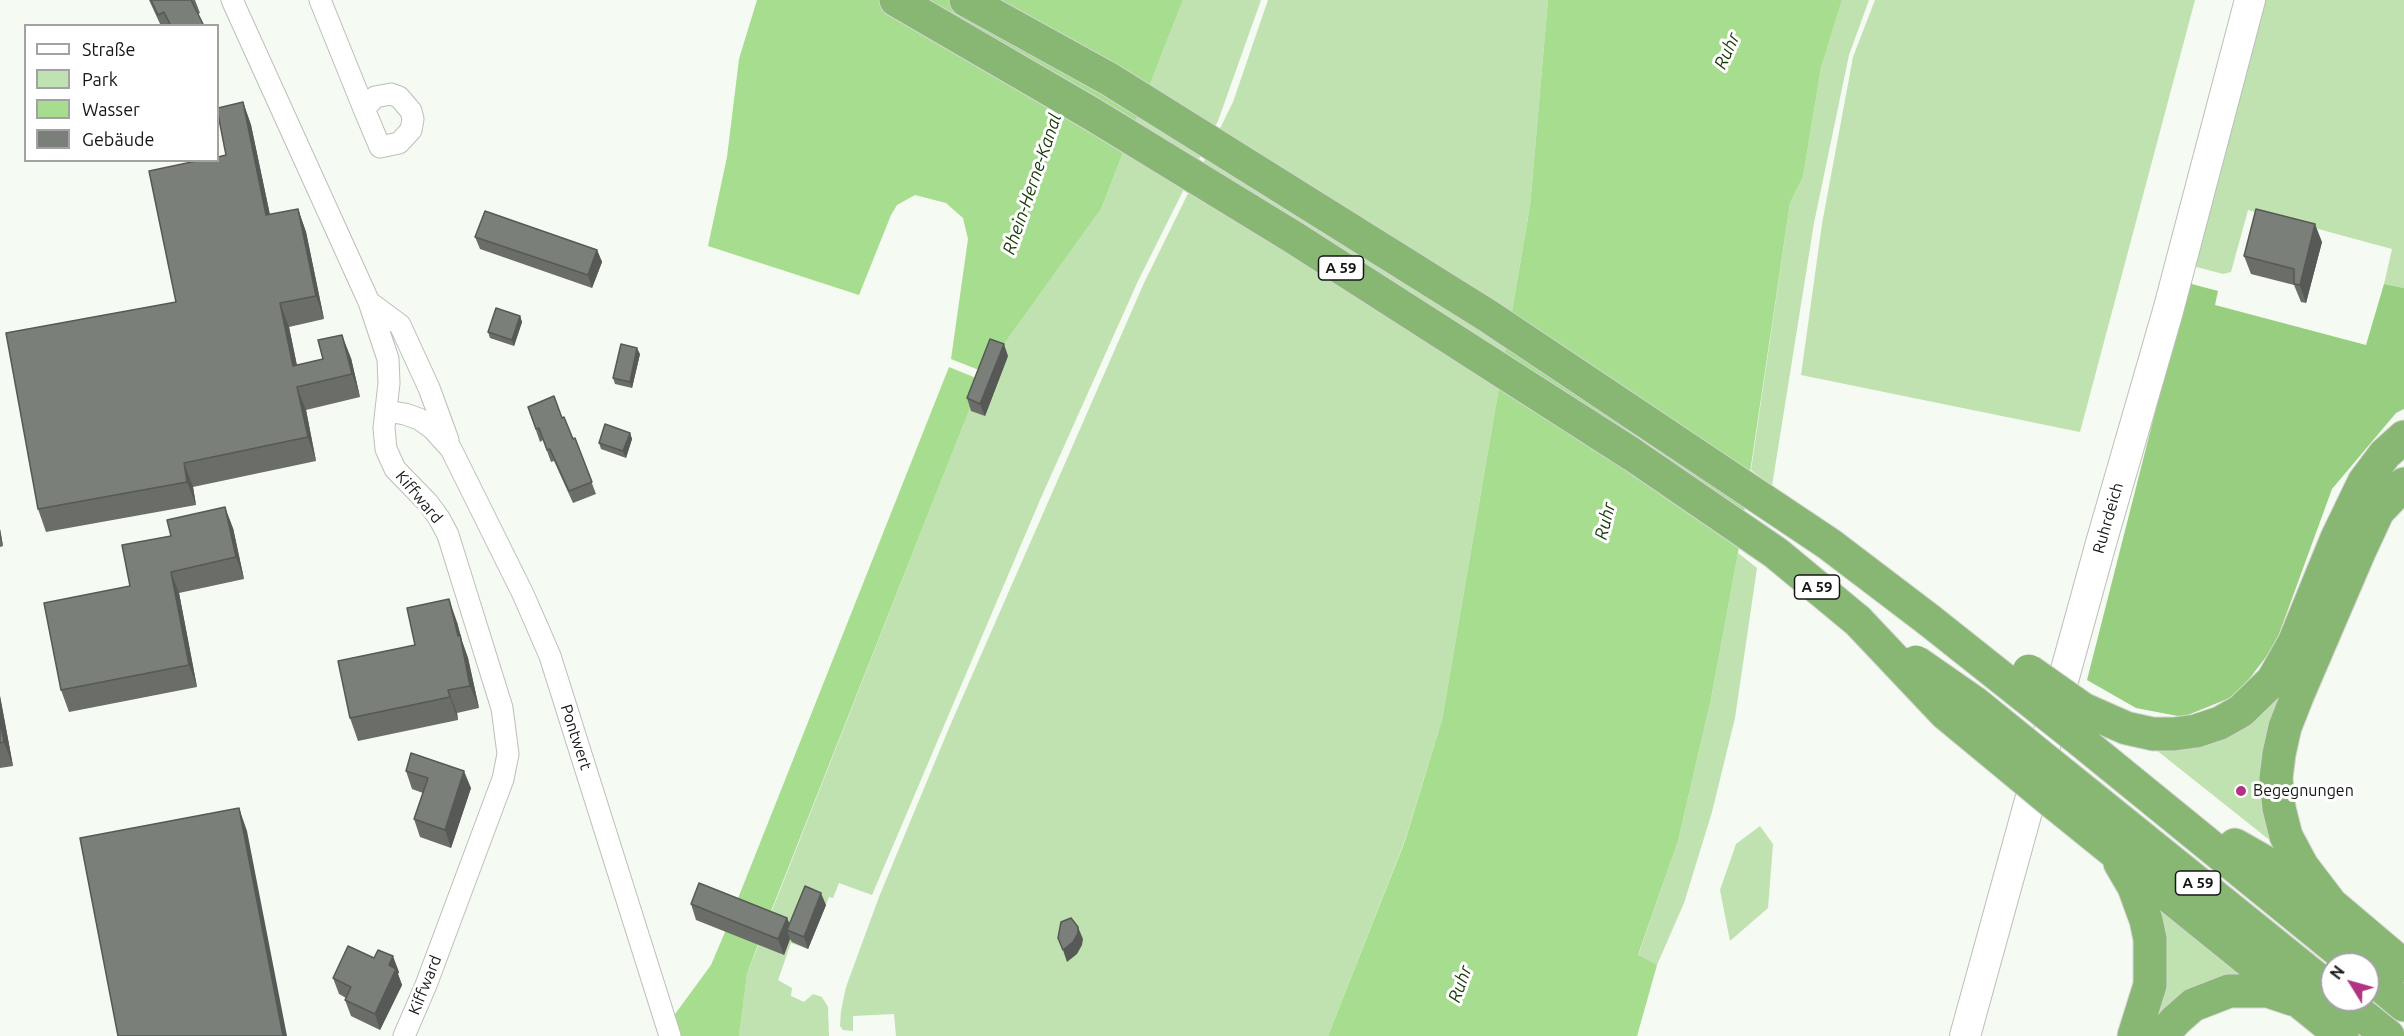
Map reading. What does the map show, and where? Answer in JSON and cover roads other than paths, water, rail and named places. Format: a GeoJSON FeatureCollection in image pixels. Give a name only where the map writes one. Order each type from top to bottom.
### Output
{"type":"FeatureCollection","features":[{"type":"Feature","properties":{"kind":"highway","name":"A 59"},"geometry":{"type":"LineString","coordinates":[[896,0],[1092,114],[1273,225],[1633,455],[1776,553],[1858,621],[1945,713],[2059,789],[2317,997]]}},
{"type":"Feature","properties":{"kind":"highway","name":"A 59"},"geometry":{"type":"LineString","coordinates":[[966,0],[1109,79],[1488,316],[1829,544],[1929,620],[2079,723],[2151,795],[2341,952]]}},
{"type":"Feature","properties":{"kind":"highway"},"geometry":{"type":"LineString","coordinates":[[2079,723],[2126,728],[2153,734],[2174,734],[2212,726],[2241,711],[2273,680],[2294,643],[2337,538],[2364,482],[2385,454],[2404,437]]}},
{"type":"Feature","properties":{"kind":"highway"},"geometry":{"type":"LineString","coordinates":[[2331,904],[2302,866],[2286,836],[2279,808],[2276,778],[2279,754],[2298,694],[2368,532],[2378,512],[2404,484]]}},
{"type":"Feature","properties":{"kind":"highway"},"geometry":{"type":"LineString","coordinates":[[2059,789],[2113,851],[2134,887],[2146,920],[2150,939],[2150,985],[2134,1036]]}},
{"type":"Feature","properties":{"kind":"highway"},"geometry":{"type":"LineString","coordinates":[[2151,795],[2301,883],[2331,904],[2404,966]]}},
{"type":"Feature","properties":{"kind":"highway"},"geometry":{"type":"LineString","coordinates":[[2113,851],[2317,997],[2342,1036]]}},
{"type":"Feature","properties":{"kind":"highway"},"geometry":{"type":"LineString","coordinates":[[2380,985],[2401,1002]]}},
{"type":"Feature","properties":{"kind":"highway"},"geometry":{"type":"LineString","coordinates":[[2161,1036],[2193,1005],[2229,991],[2268,991],[2317,997]]}},
{"type":"Feature","properties":{"kind":"highway"},"geometry":{"type":"LineString","coordinates":[[2358,1012],[2386,1035]]}},
{"type":"Feature","properties":{"kind":"main road","name":"Ruhrdeich"},"geometry":{"type":"LineString","coordinates":[[1965,1036],[2168,311],[2250,0]]}},
{"type":"Feature","properties":{"kind":"street","name":"Kiffward"},"geometry":{"type":"LineString","coordinates":[[232,0],[369,302],[388,359],[389,383],[384,428],[386,449],[395,469],[428,503],[448,535],[502,708],[508,754],[502,779],[426,985],[404,1036]]}},
{"type":"Feature","properties":{"kind":"street"},"geometry":{"type":"LineString","coordinates":[[320,0],[364,109]]}},
{"type":"Feature","properties":{"kind":"street","name":"Pontwert"},"geometry":{"type":"LineString","coordinates":[[369,302],[400,325],[429,388],[451,449],[523,594],[550,656],[670,1036]]}},
{"type":"Feature","properties":{"kind":"street","name":"Pontwert"},"geometry":{"type":"LineString","coordinates":[[386,411],[418,418],[433,429],[451,449]]}},
{"type":"Feature","properties":{"kind":"water","name":"Rhein-Herne-Kanal"},"geometry":{"type":"Polygon","coordinates":[[[757,0],[1183,0],[1101,209],[984,372],[951,359],[968,239],[963,218],[946,203],[915,195],[897,205],[859,295],[708,246],[727,157],[739,59],[757,0]]]}},
{"type":"Feature","properties":{"kind":"water","name":"Ruhr"},"geometry":{"type":"Polygon","coordinates":[[[1548,0],[1842,0],[1821,68],[1803,177],[1790,203],[1738,553],[1711,699],[1678,841],[1638,955],[1657,965],[1637,1036],[1328,1036],[1405,841],[1442,720],[1530,206],[1548,0]]]}},
{"type":"Feature","properties":{"kind":"water"},"geometry":{"type":"Polygon","coordinates":[[[949,367],[981,380],[764,929],[731,916],[949,367]]]}},
{"type":"Feature","properties":{"kind":"water"},"geometry":{"type":"Polygon","coordinates":[[[728,925],[760,939],[747,974],[739,1036],[659,1036],[711,965],[728,925]]]}},
{"type":"Feature","properties":{"kind":"place","name":"Begegnungen"},"geometry":{"type":"Point","coordinates":[2241,791]}}]}
